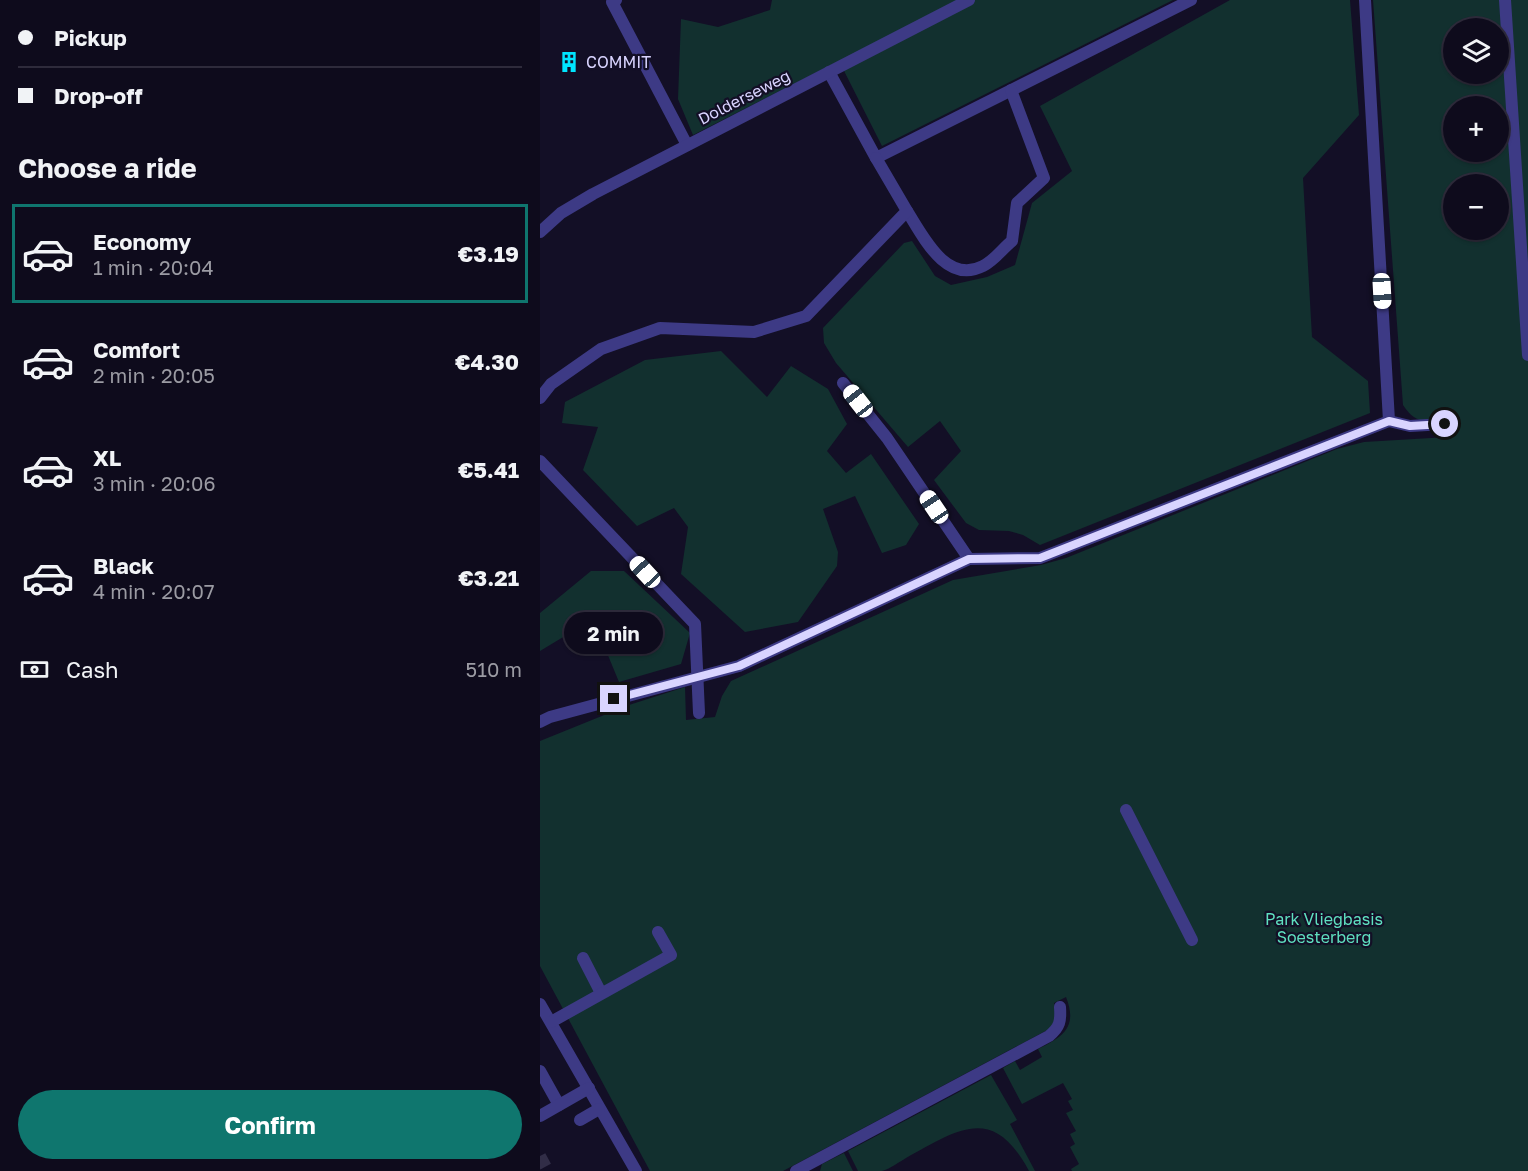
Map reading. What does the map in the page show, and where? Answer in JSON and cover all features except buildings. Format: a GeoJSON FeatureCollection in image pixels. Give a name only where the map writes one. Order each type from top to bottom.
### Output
{"type":"FeatureCollection","features":[{"type":"Feature","properties":{"kind":"lane"},"geometry":{"type":"LineString","coordinates":[[616,0],[612,2],[687,145]]}},
{"type":"Feature","properties":{"kind":"lane"},"geometry":{"type":"LineString","coordinates":[[876,158],[1191,0]]}},
{"type":"Feature","properties":{"kind":"lane"},"geometry":{"type":"LineString","coordinates":[[1365,0],[1389,421]]}},
{"type":"Feature","properties":{"kind":"lane"},"geometry":{"type":"LineString","coordinates":[[1505,0],[1528,355]]}},
{"type":"Feature","properties":{"kind":"lane","name":"Dolderseweg"},"geometry":{"type":"LineString","coordinates":[[540,232],[561,213],[592,194],[965,1]]}},
{"type":"Feature","properties":{"kind":"lane"},"geometry":{"type":"LineString","coordinates":[[830,72],[876,158],[935,255],[962,270],[983,266],[1012,241],[1017,203],[1044,178],[1011,90]]}},
{"type":"Feature","properties":{"kind":"lane"},"geometry":{"type":"LineString","coordinates":[[540,398],[551,384],[601,349],[660,328],[754,332],[806,316],[907,212]]}},
{"type":"Feature","properties":{"kind":"lane"},"geometry":{"type":"LineString","coordinates":[[843,382],[887,438],[969,559]]}},
{"type":"Feature","properties":{"kind":"lane"},"geometry":{"type":"LineString","coordinates":[[540,722],[550,717],[699,675],[739,666],[969,559],[1040,558],[1389,421],[1410,426],[1445,424]]}},
{"type":"Feature","properties":{"kind":"lane"},"geometry":{"type":"LineString","coordinates":[[540,461],[695,624],[699,713]]}},
{"type":"Feature","properties":{"kind":"lane"},"geometry":{"type":"LineString","coordinates":[[1126,810],[1192,940]]}},
{"type":"Feature","properties":{"kind":"lane"},"geometry":{"type":"LineString","coordinates":[[551,1022],[671,955],[658,932]]}},
{"type":"Feature","properties":{"kind":"lane"},"geometry":{"type":"LineString","coordinates":[[583,958],[601,993]]}},
{"type":"Feature","properties":{"kind":"lane"},"geometry":{"type":"LineString","coordinates":[[540,1004],[636,1171]]}},
{"type":"Feature","properties":{"kind":"lane"},"geometry":{"type":"LineString","coordinates":[[796,1171],[1049,1036],[1058,1029],[1061,1020],[1060,1007]]}},
{"type":"Feature","properties":{"kind":"lane"},"geometry":{"type":"LineString","coordinates":[[540,1072],[559,1105]]}},
{"type":"Feature","properties":{"kind":"lane"},"geometry":{"type":"LineString","coordinates":[[540,1116],[589,1088]]}},
{"type":"Feature","properties":{"kind":"lane"},"geometry":{"type":"LineString","coordinates":[[580,1120],[600,1109]]}},
{"type":"Feature","properties":{"kind":"green space"},"geometry":{"type":"Polygon","coordinates":[[[772,0],[1173,0],[882,146],[839,61],[693,135],[678,99],[681,19],[718,27],[770,10],[772,0]]]}},
{"type":"Feature","properties":{"kind":"green space"},"geometry":{"type":"Polygon","coordinates":[[[1230,0],[1350,0],[1359,115],[1303,178],[1312,337],[1368,381],[1370,413],[1040,545],[1023,535],[1009,531],[979,530],[966,523],[934,480],[961,451],[940,421],[908,447],[836,363],[824,343],[823,328],[904,243],[912,241],[935,276],[951,285],[987,277],[1015,265],[1032,203],[1072,171],[1040,106],[1230,0]]]}},
{"type":"Feature","properties":{"kind":"green space","name":"Park Vliegbasis Soesterberg"},"geometry":{"type":"Polygon","coordinates":[[[1373,0],[1528,0],[1528,1171],[1072,1171],[1071,1169],[1079,1164],[1070,1147],[1075,1144],[1070,1134],[1076,1131],[1066,1113],[1073,1110],[1068,1101],[1072,1099],[1063,1083],[1022,1104],[1003,1068],[1015,1061],[1020,1070],[1042,1057],[1038,1049],[1055,1040],[1066,1030],[1070,1016],[1066,997],[1054,1003],[1057,1015],[1051,1028],[783,1171],[650,1171],[540,966],[540,741],[629,705],[685,687],[686,720],[715,717],[722,696],[731,681],[953,580],[1041,565],[1066,558],[1337,449],[1364,442],[1448,437],[1449,414],[1423,420],[1408,412],[1403,405],[1373,0]]]}},
{"type":"Feature","properties":{"kind":"green space"},"geometry":{"type":"Polygon","coordinates":[[[721,351],[767,397],[791,366],[828,389],[847,424],[827,451],[846,473],[871,454],[919,524],[906,545],[882,553],[855,496],[823,509],[838,552],[837,566],[798,622],[745,632],[681,574],[688,527],[674,508],[637,526],[583,470],[598,427],[562,423],[565,402],[645,360],[721,351]]]}},
{"type":"Feature","properties":{"kind":"green space"},"geometry":{"type":"Polygon","coordinates":[[[591,571],[624,571],[690,633],[681,664],[619,682],[593,619],[540,651],[540,613],[591,571]]]}},
{"type":"Feature","properties":{"kind":"green space"},"geometry":{"type":"Polygon","coordinates":[[[991,1075],[1017,1120],[1010,1124],[1035,1171],[1029,1171],[1016,1150],[1002,1137],[988,1130],[974,1128],[943,1138],[885,1170],[858,1171],[848,1151],[991,1075]]]}},
{"type":"Feature","properties":{"kind":"green space"},"geometry":{"type":"Polygon","coordinates":[[[844,1153],[853,1171],[820,1171],[822,1164],[844,1153]]]}},
{"type":"Feature","properties":{"kind":"tunnel"},"geometry":{"type":"LineString","coordinates":[[540,1156],[548,1171]]}},
{"type":"Feature","properties":{"kind":"place","name":"COMMIT"},"geometry":{"type":"Point","coordinates":[569,62]}},
{"type":"Feature","properties":{"kind":"route"},"geometry":{"type":"LineString","coordinates":[[614,699],[739,666],[969,559],[1040,558],[1389,421],[1410,426],[1445,424]]}}]}
